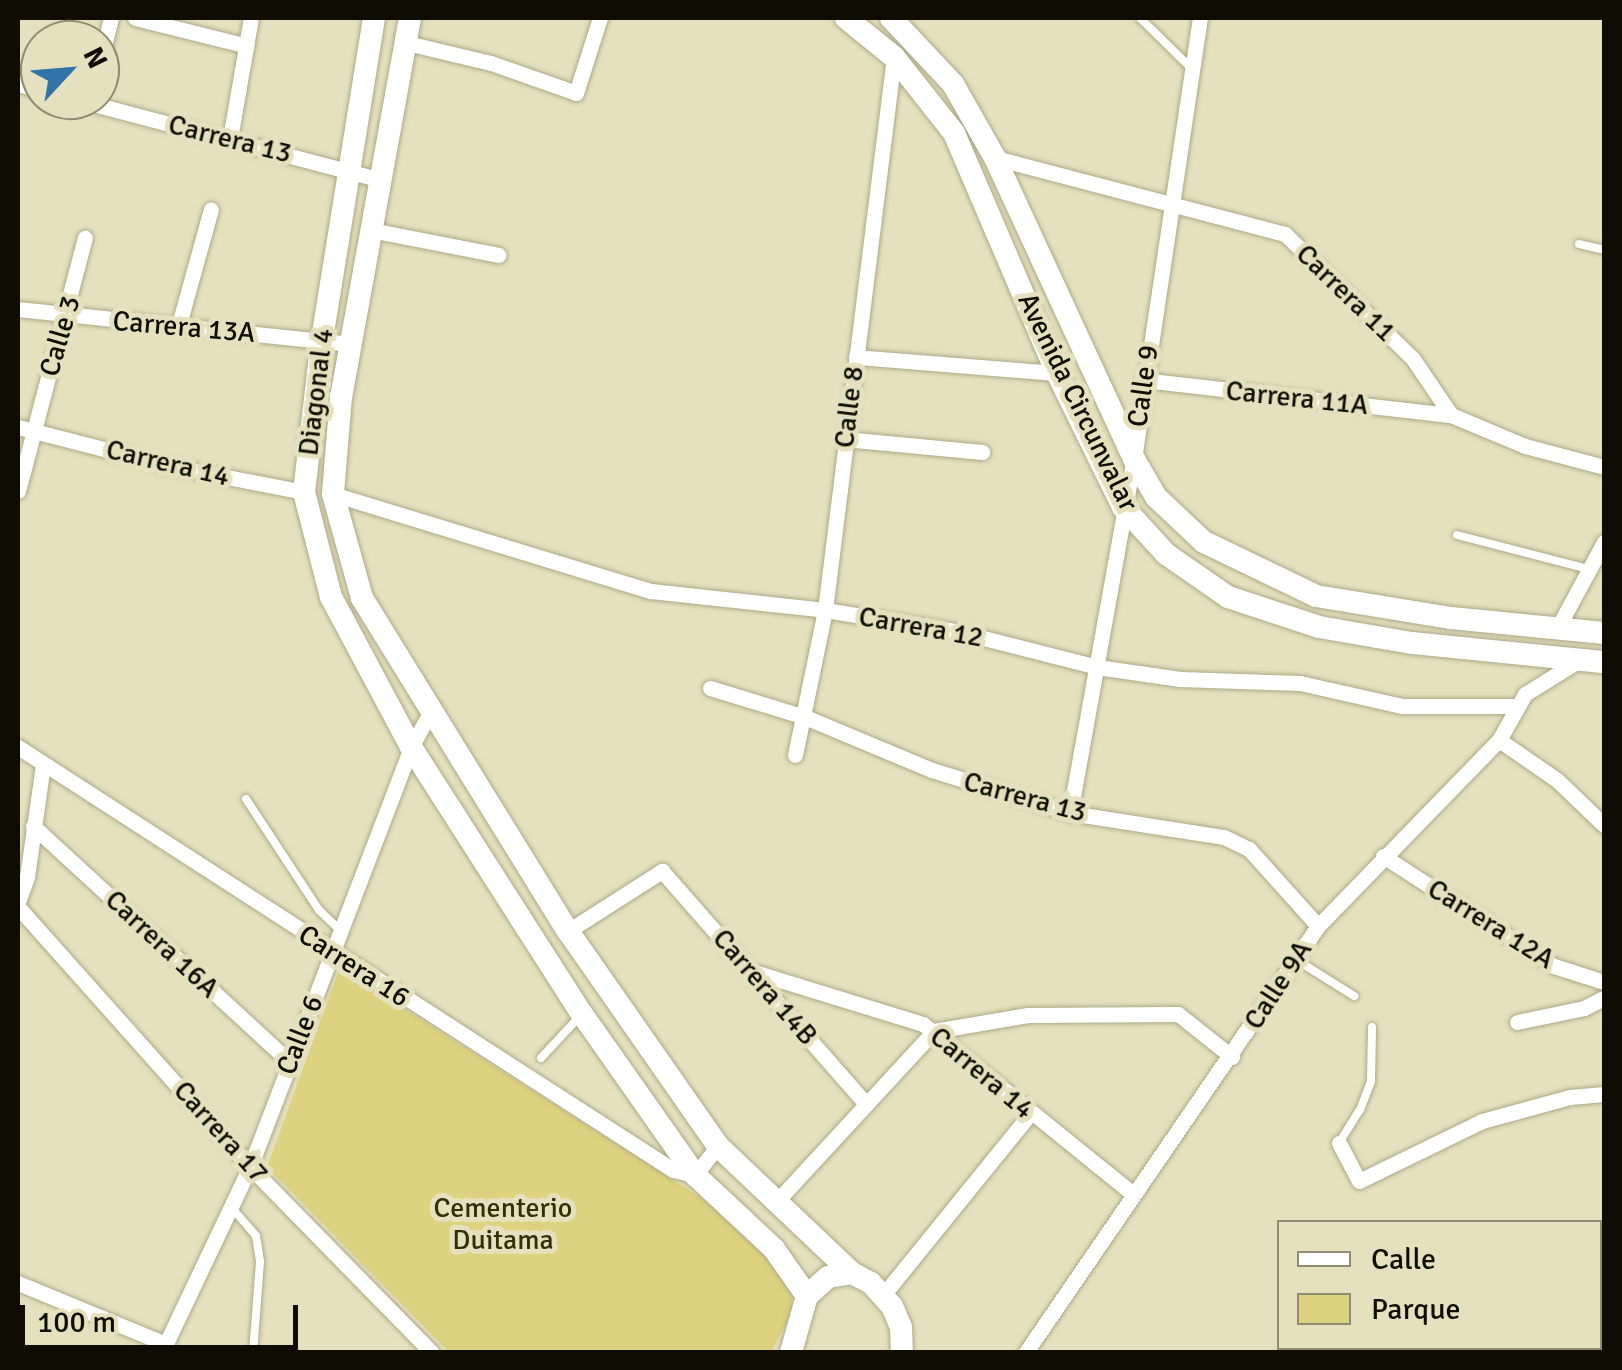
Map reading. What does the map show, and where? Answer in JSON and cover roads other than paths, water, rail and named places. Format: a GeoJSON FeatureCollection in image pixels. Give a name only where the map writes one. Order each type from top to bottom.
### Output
{"type":"FeatureCollection","features":[{"type":"Feature","properties":{"kind":"main road","name":"Diagonal 4"},"geometry":{"type":"LineString","coordinates":[[374,18],[322,340],[304,492],[331,597],[411,747]]}},
{"type":"Feature","properties":{"kind":"main road","name":"Diagonal 4"},"geometry":{"type":"LineString","coordinates":[[410,18],[350,344],[333,494],[362,598],[430,713]]}},
{"type":"Feature","properties":{"kind":"main road","name":"Avenida Circunvalar"},"geometry":{"type":"LineString","coordinates":[[846,18],[894,57],[954,134],[1057,373],[1124,507],[1166,554],[1228,597],[1320,627],[1604,662]]}},
{"type":"Feature","properties":{"kind":"main road","name":"Avenida Circunvalar"},"geometry":{"type":"LineString","coordinates":[[891,18],[952,84],[995,158],[1134,459],[1156,496],[1204,542],[1316,596],[1604,632]]}},
{"type":"Feature","properties":{"kind":"main road"},"geometry":{"type":"LineString","coordinates":[[430,713],[568,932],[718,1146],[852,1273],[884,1294],[901,1327],[902,1352]]}},
{"type":"Feature","properties":{"kind":"main road","name":"Carrera 16"},"geometry":{"type":"LineString","coordinates":[[411,747],[582,1014],[695,1175],[774,1249],[807,1296]]}},
{"type":"Feature","properties":{"kind":"main road"},"geometry":{"type":"LineString","coordinates":[[789,1348],[807,1296],[828,1276],[852,1273]]}},
{"type":"Feature","properties":{"kind":"street"},"geometry":{"type":"LineString","coordinates":[[135,18],[248,46]]}},
{"type":"Feature","properties":{"kind":"street"},"geometry":{"type":"LineString","coordinates":[[230,139],[251,18]]}},
{"type":"Feature","properties":{"kind":"street"},"geometry":{"type":"LineString","coordinates":[[407,43],[491,63],[576,93],[600,18]]}},
{"type":"Feature","properties":{"kind":"street","name":"Calle 9"},"geometry":{"type":"LineString","coordinates":[[1070,813],[1134,459],[1200,18]]}},
{"type":"Feature","properties":{"kind":"street","name":"Calle 8"},"geometry":{"type":"LineString","coordinates":[[795,755],[825,610],[894,57]]}},
{"type":"Feature","properties":{"kind":"street","name":"Carrera 13"},"geometry":{"type":"LineString","coordinates":[[120,110],[381,180]]}},
{"type":"Feature","properties":{"kind":"street","name":"Carrera 11"},"geometry":{"type":"LineString","coordinates":[[995,158],[1171,201],[1285,234],[1413,359],[1451,416]]}},
{"type":"Feature","properties":{"kind":"street"},"geometry":{"type":"LineString","coordinates":[[178,328],[211,208]]}},
{"type":"Feature","properties":{"kind":"street"},"geometry":{"type":"LineString","coordinates":[[372,230],[500,256]]}},
{"type":"Feature","properties":{"kind":"street","name":"Calle 3"},"geometry":{"type":"LineString","coordinates":[[18,490],[26,429],[85,238]]}},
{"type":"Feature","properties":{"kind":"street","name":"Carrera 13A"},"geometry":{"type":"LineString","coordinates":[[18,309],[350,344]]}},
{"type":"Feature","properties":{"kind":"street"},"geometry":{"type":"LineString","coordinates":[[856,357],[1057,373]]}},
{"type":"Feature","properties":{"kind":"street","name":"Carrera 11A"},"geometry":{"type":"LineString","coordinates":[[1143,380],[1451,416]]}},
{"type":"Feature","properties":{"kind":"street"},"geometry":{"type":"LineString","coordinates":[[1451,416],[1525,446],[1604,467]]}},
{"type":"Feature","properties":{"kind":"street","name":"Carrera 14"},"geometry":{"type":"LineString","coordinates":[[26,429],[304,492]]}},
{"type":"Feature","properties":{"kind":"street"},"geometry":{"type":"LineString","coordinates":[[844,439],[982,452]]}},
{"type":"Feature","properties":{"kind":"street","name":"Carrera 12"},"geometry":{"type":"LineString","coordinates":[[333,494],[651,591],[825,610],[956,631],[1097,667],[1180,680],[1300,683],[1402,706],[1518,706]]}},
{"type":"Feature","properties":{"kind":"street"},"geometry":{"type":"LineString","coordinates":[[1557,629],[1604,542]]}},
{"type":"Feature","properties":{"kind":"street","name":"Calle 9A"},"geometry":{"type":"LineString","coordinates":[[1029,1352],[1318,926],[1498,740],[1525,694],[1578,661]]}},
{"type":"Feature","properties":{"kind":"street","name":"Carrera 13"},"geometry":{"type":"LineString","coordinates":[[710,688],[805,717],[932,770],[1070,813],[1224,837],[1250,849],[1318,926]]}},
{"type":"Feature","properties":{"kind":"street","name":"Calle 6"},"geometry":{"type":"LineString","coordinates":[[164,1348],[250,1166],[411,747],[430,713]]}},
{"type":"Feature","properties":{"kind":"street"},"geometry":{"type":"LineString","coordinates":[[1498,740],[1557,780],[1604,825]]}},
{"type":"Feature","properties":{"kind":"street","name":"Carrera 16"},"geometry":{"type":"LineString","coordinates":[[18,747],[673,1170],[695,1175]]}},
{"type":"Feature","properties":{"kind":"street"},"geometry":{"type":"LineString","coordinates":[[18,904],[28,877],[43,764]]}},
{"type":"Feature","properties":{"kind":"street","name":"Carrera 16A"},"geometry":{"type":"LineString","coordinates":[[33,826],[290,1062]]}},
{"type":"Feature","properties":{"kind":"street","name":"Carrera 12A"},"geometry":{"type":"LineString","coordinates":[[1382,856],[1554,966],[1604,982]]}},
{"type":"Feature","properties":{"kind":"street","name":"Carrera 14B"},"geometry":{"type":"LineString","coordinates":[[568,932],[662,871],[866,1104]]}},
{"type":"Feature","properties":{"kind":"street","name":"Carrera 17"},"geometry":{"type":"LineString","coordinates":[[18,904],[250,1166],[431,1352]]}},
{"type":"Feature","properties":{"kind":"street","name":"Carrera 14"},"geometry":{"type":"LineString","coordinates":[[754,972],[923,1024],[1133,1194]]}},
{"type":"Feature","properties":{"kind":"street"},"geometry":{"type":"LineString","coordinates":[[1516,1022],[1584,1008],[1604,998]]}},
{"type":"Feature","properties":{"kind":"street"},"geometry":{"type":"LineString","coordinates":[[777,1201],[934,1031],[1028,1015],[1178,1014],[1232,1057]]}},
{"type":"Feature","properties":{"kind":"street"},"geometry":{"type":"LineString","coordinates":[[1339,1144],[1359,1181],[1482,1121],[1570,1096],[1604,1094]]}},
{"type":"Feature","properties":{"kind":"street"},"geometry":{"type":"LineString","coordinates":[[884,1294],[1030,1114]]}},
{"type":"Feature","properties":{"kind":"street"},"geometry":{"type":"LineString","coordinates":[[695,1175],[718,1146]]}},
{"type":"Feature","properties":{"kind":"street"},"geometry":{"type":"LineString","coordinates":[[18,1283],[164,1348]]}},
{"type":"Feature","properties":{"kind":"lane"},"geometry":{"type":"LineString","coordinates":[[1140,18],[1191,68]]}},
{"type":"Feature","properties":{"kind":"lane"},"geometry":{"type":"LineString","coordinates":[[1579,244],[1604,250]]}},
{"type":"Feature","properties":{"kind":"lane"},"geometry":{"type":"LineString","coordinates":[[1457,535],[1589,570]]}},
{"type":"Feature","properties":{"kind":"lane"},"geometry":{"type":"LineString","coordinates":[[246,798],[319,910],[340,930]]}},
{"type":"Feature","properties":{"kind":"lane"},"geometry":{"type":"LineString","coordinates":[[1293,958],[1354,996]]}},
{"type":"Feature","properties":{"kind":"lane"},"geometry":{"type":"LineString","coordinates":[[542,1058],[582,1014]]}},
{"type":"Feature","properties":{"kind":"lane"},"geometry":{"type":"LineString","coordinates":[[1339,1144],[1360,1110],[1371,1081],[1372,1028]]}},
{"type":"Feature","properties":{"kind":"lane"},"geometry":{"type":"LineString","coordinates":[[230,1207],[256,1236],[260,1262],[253,1352]]}},
{"type":"Feature","properties":{"kind":"park label","name":"Cementerio Duitama"},"geometry":{"type":"Point","coordinates":[503,1224]}}]}
